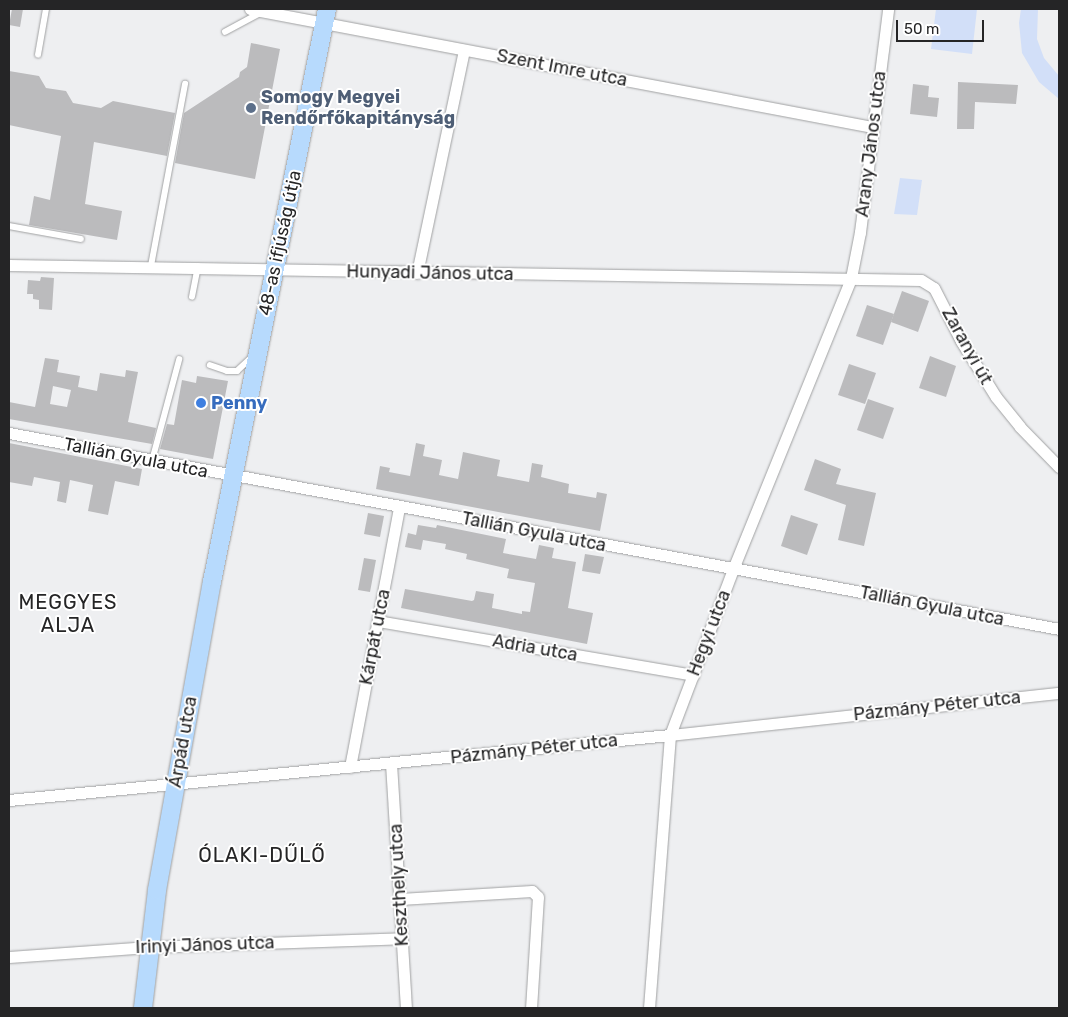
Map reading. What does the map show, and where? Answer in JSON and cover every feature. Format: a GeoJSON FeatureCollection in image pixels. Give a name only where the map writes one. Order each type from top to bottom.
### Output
{"type":"FeatureCollection","features":[{"type":"Feature","properties":{"kind":"main road","name":"48-as ifjúság útja"},"geometry":{"type":"LineString","coordinates":[[232,476],[326,15]]}},
{"type":"Feature","properties":{"kind":"main road","name":"Árpád utca"},"geometry":{"type":"LineString","coordinates":[[143,1008],[149,947],[176,784],[232,476]]}},
{"type":"Feature","properties":{"kind":"street","name":"Szent Imre utca"},"geometry":{"type":"LineString","coordinates":[[250,9],[326,15],[464,50],[873,126]]}},
{"type":"Feature","properties":{"kind":"street","name":"Arany János utca"},"geometry":{"type":"LineString","coordinates":[[851,278],[860,232],[888,9]]}},
{"type":"Feature","properties":{"kind":"street"},"geometry":{"type":"LineString","coordinates":[[417,273],[464,50]]}},
{"type":"Feature","properties":{"kind":"street","name":"Hunyadi János utca"},"geometry":{"type":"LineString","coordinates":[[9,265],[151,266],[417,273],[851,278]]}},
{"type":"Feature","properties":{"kind":"street","name":"Zaranyi út"},"geometry":{"type":"LineString","coordinates":[[851,278],[920,280],[934,288],[961,340],[996,397],[1020,427],[1059,467]]}},
{"type":"Feature","properties":{"kind":"street","name":"Hegyi utca"},"geometry":{"type":"LineString","coordinates":[[649,1008],[670,735],[692,675],[851,278]]}},
{"type":"Feature","properties":{"kind":"street","name":"Tallián Gyula utca"},"geometry":{"type":"LineString","coordinates":[[9,433],[1059,629]]}},
{"type":"Feature","properties":{"kind":"street","name":"Kárpát utca"},"geometry":{"type":"LineString","coordinates":[[350,767],[399,506]]}},
{"type":"Feature","properties":{"kind":"street","name":"Adria utca"},"geometry":{"type":"LineString","coordinates":[[378,621],[692,675]]}},
{"type":"Feature","properties":{"kind":"street","name":"Pázmány Péter utca"},"geometry":{"type":"LineString","coordinates":[[9,800],[670,735],[1059,693]]}},
{"type":"Feature","properties":{"kind":"street","name":"Keszthely utca"},"geometry":{"type":"LineString","coordinates":[[391,763],[406,1008]]}},
{"type":"Feature","properties":{"kind":"street"},"geometry":{"type":"LineString","coordinates":[[400,898],[532,890],[538,897],[531,1008]]}},
{"type":"Feature","properties":{"kind":"street","name":"Irinyi János utca"},"geometry":{"type":"LineString","coordinates":[[9,957],[149,947],[402,938]]}},
{"type":"Feature","properties":{"kind":"lane"},"geometry":{"type":"LineString","coordinates":[[38,54],[46,9]]}},
{"type":"Feature","properties":{"kind":"lane"},"geometry":{"type":"LineString","coordinates":[[226,32],[264,11]]}},
{"type":"Feature","properties":{"kind":"lane"},"geometry":{"type":"LineString","coordinates":[[151,266],[185,84]]}},
{"type":"Feature","properties":{"kind":"lane"},"geometry":{"type":"LineString","coordinates":[[9,226],[81,239]]}},
{"type":"Feature","properties":{"kind":"lane"},"geometry":{"type":"LineString","coordinates":[[192,297],[198,268]]}},
{"type":"Feature","properties":{"kind":"lane"},"geometry":{"type":"LineString","coordinates":[[210,365],[227,371],[238,371],[251,358],[258,347]]}},
{"type":"Feature","properties":{"kind":"lane"},"geometry":{"type":"LineString","coordinates":[[152,461],[179,360]]}},
{"type":"Feature","properties":{"kind":"shaded area"},"geometry":{"type":"Polygon","coordinates":[[[936,9],[977,9],[972,54],[931,49],[936,9]]]}},
{"type":"Feature","properties":{"kind":"shaded area"},"geometry":{"type":"Polygon","coordinates":[[[1021,9],[1038,9],[1037,39],[1044,58],[1059,76],[1059,99],[1039,82],[1022,53],[1019,23],[1021,9]]]}},
{"type":"Feature","properties":{"kind":"shaded area"},"geometry":{"type":"Polygon","coordinates":[[[900,178],[922,180],[917,215],[894,214],[900,178]]]}},
{"type":"Feature","properties":{"kind":"building"},"geometry":{"type":"Polygon","coordinates":[[[12,9],[23,9],[20,27],[9,25],[12,9]]]}},
{"type":"Feature","properties":{"kind":"building","name":"Somogy Megyei Rendőrfőkapitányság"},"geometry":{"type":"Polygon","coordinates":[[[251,43],[280,49],[255,179],[175,163],[184,113],[239,77],[240,72],[247,67],[251,43]]]}},
{"type":"Feature","properties":{"kind":"building"},"geometry":{"type":"Polygon","coordinates":[[[9,71],[39,76],[46,88],[66,91],[73,103],[101,108],[113,101],[175,113],[167,156],[94,142],[85,204],[122,211],[117,240],[29,225],[34,196],[50,200],[61,136],[9,125],[9,71]]]}},
{"type":"Feature","properties":{"kind":"building"},"geometry":{"type":"Polygon","coordinates":[[[958,82],[1018,85],[1016,104],[975,102],[974,129],[957,129],[958,82]]]}},
{"type":"Feature","properties":{"kind":"building"},"geometry":{"type":"Polygon","coordinates":[[[913,84],[929,86],[928,97],[939,98],[937,117],[910,114],[913,84]]]}},
{"type":"Feature","properties":{"kind":"building"},"geometry":{"type":"Polygon","coordinates":[[[41,277],[54,278],[52,310],[39,309],[39,300],[33,299],[33,294],[27,294],[28,280],[40,281],[41,277]]]}},
{"type":"Feature","properties":{"kind":"building"},"geometry":{"type":"Polygon","coordinates":[[[902,291],[929,301],[918,332],[891,322],[902,291]]]}},
{"type":"Feature","properties":{"kind":"building"},"geometry":{"type":"Polygon","coordinates":[[[867,305],[894,314],[883,345],[856,336],[867,305]]]}},
{"type":"Feature","properties":{"kind":"building"},"geometry":{"type":"Polygon","coordinates":[[[930,356],[956,366],[946,397],[919,388],[930,356]]]}},
{"type":"Feature","properties":{"kind":"building"},"geometry":{"type":"Polygon","coordinates":[[[45,358],[59,360],[57,372],[80,376],[78,387],[97,391],[100,373],[125,377],[126,370],[138,372],[128,422],[156,428],[152,444],[9,419],[9,402],[35,407],[45,358]],[[53,386],[50,404],[67,407],[71,390],[53,386]]]}},
{"type":"Feature","properties":{"kind":"building"},"geometry":{"type":"Polygon","coordinates":[[[849,364],[876,373],[865,404],[838,395],[849,364]]]}},
{"type":"Feature","properties":{"kind":"building","name":"Penny"},"geometry":{"type":"Polygon","coordinates":[[[197,376],[228,381],[213,459],[160,449],[167,424],[174,425],[182,380],[196,383],[197,376]]]}},
{"type":"Feature","properties":{"kind":"building"},"geometry":{"type":"Polygon","coordinates":[[[868,399],[894,408],[883,439],[857,430],[868,399]]]}},
{"type":"Feature","properties":{"kind":"building"},"geometry":{"type":"Polygon","coordinates":[[[9,443],[142,469],[139,486],[115,481],[108,515],[88,511],[93,485],[70,480],[66,503],[57,501],[60,482],[34,477],[32,486],[9,482],[9,443]]]}},
{"type":"Feature","properties":{"kind":"building"},"geometry":{"type":"Polygon","coordinates":[[[416,443],[425,445],[423,456],[442,460],[439,475],[458,479],[463,452],[500,460],[497,476],[529,482],[532,463],[543,465],[541,477],[569,484],[568,493],[596,498],[597,492],[607,494],[600,531],[376,489],[380,466],[390,468],[389,472],[410,476],[416,443]]]}},
{"type":"Feature","properties":{"kind":"building"},"geometry":{"type":"Polygon","coordinates":[[[815,459],[841,469],[836,484],[876,493],[864,546],[838,540],[846,505],[804,490],[815,459]]]}},
{"type":"Feature","properties":{"kind":"building"},"geometry":{"type":"Polygon","coordinates":[[[368,513],[384,516],[380,537],[364,534],[368,513]]]}},
{"type":"Feature","properties":{"kind":"building"},"geometry":{"type":"Polygon","coordinates":[[[791,515],[818,524],[807,555],[781,546],[791,515]]]}},
{"type":"Feature","properties":{"kind":"building"},"geometry":{"type":"Polygon","coordinates":[[[418,525],[436,528],[437,525],[506,539],[503,553],[536,559],[539,545],[554,548],[552,558],[576,562],[568,608],[593,613],[587,644],[401,608],[405,589],[472,601],[476,591],[494,594],[492,608],[522,614],[522,611],[530,612],[535,583],[507,578],[509,569],[466,559],[467,554],[445,549],[446,544],[423,540],[421,550],[405,547],[408,533],[416,535],[418,525]]]}},
{"type":"Feature","properties":{"kind":"building"},"geometry":{"type":"Polygon","coordinates":[[[585,554],[604,557],[600,574],[582,571],[585,554]]]}},
{"type":"Feature","properties":{"kind":"building"},"geometry":{"type":"Polygon","coordinates":[[[364,558],[376,560],[370,592],[358,590],[364,558]]]}},
{"type":"Feature","properties":{"kind":"place","name":"Somogy Megyei Rendőrfőkapitányság"},"geometry":{"type":"Point","coordinates":[251,108]}},
{"type":"Feature","properties":{"kind":"place","name":"Penny"},"geometry":{"type":"Point","coordinates":[201,403]}},
{"type":"Feature","properties":{"kind":"district","name":"MEGGYES ALJA"},"geometry":{"type":"Point","coordinates":[68,614]}},
{"type":"Feature","properties":{"kind":"district","name":"ÓLAKI-DŰLŐ"},"geometry":{"type":"Point","coordinates":[262,855]}}]}
